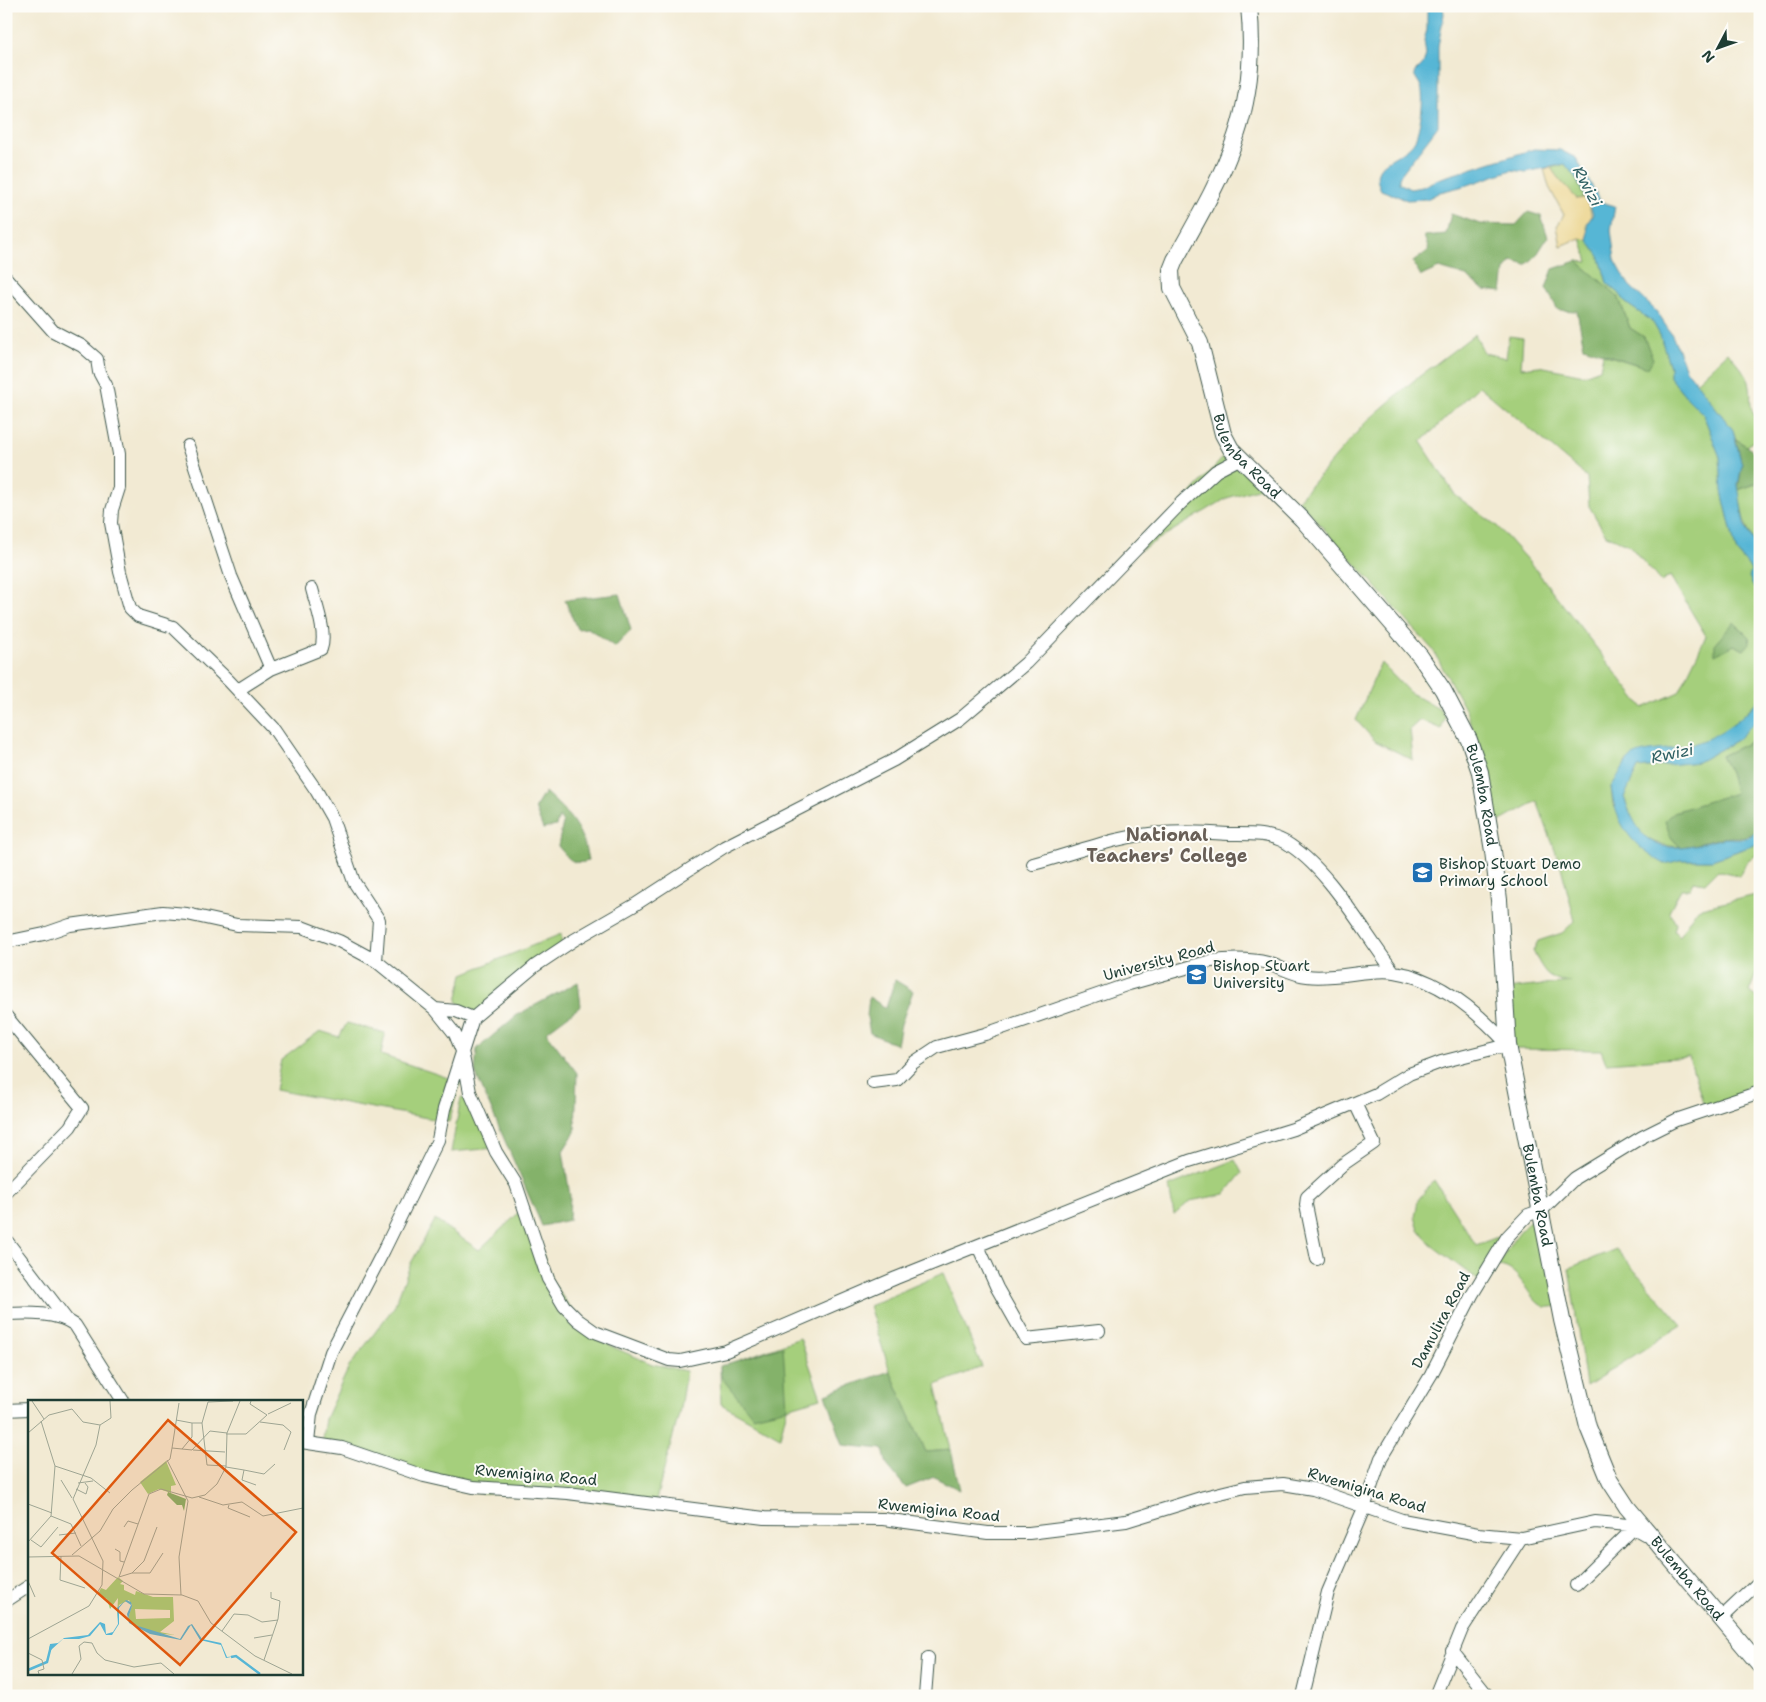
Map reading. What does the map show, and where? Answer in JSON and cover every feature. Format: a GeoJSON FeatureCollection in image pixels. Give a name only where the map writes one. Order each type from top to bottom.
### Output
{"type":"FeatureCollection","features":[{"type":"Feature","properties":{"kind":"main road","name":"Bulemba Road"},"geometry":{"type":"LineString","coordinates":[[1249,6],[1252,46],[1251,77],[1244,115],[1216,186],[1175,260],[1170,280],[1200,343],[1230,450],[1302,520],[1420,656],[1444,690],[1469,740],[1480,772],[1493,851],[1499,900],[1508,1046],[1525,1139],[1542,1210],[1562,1320],[1588,1427],[1610,1481],[1627,1507],[1652,1540],[1760,1665]]}},
{"type":"Feature","properties":{"kind":"street"},"geometry":{"type":"LineString","coordinates":[[6,278],[53,331],[82,346],[97,359],[99,372],[106,385],[119,454],[118,488],[112,510],[111,523],[120,572],[130,608],[138,616],[173,627],[238,690],[274,729],[316,790],[332,818],[354,882],[379,920],[376,961]]}},
{"type":"Feature","properties":{"kind":"street"},"geometry":{"type":"LineString","coordinates":[[188,446],[231,576],[271,669]]}},
{"type":"Feature","properties":{"kind":"street"},"geometry":{"type":"LineString","coordinates":[[305,1442],[311,1414],[331,1352],[376,1267],[438,1140],[444,1109],[473,1018],[535,966],[574,940],[640,902],[724,847],[894,760],[960,719],[1026,663],[1150,532],[1216,471],[1239,459]]}},
{"type":"Feature","properties":{"kind":"street"},"geometry":{"type":"LineString","coordinates":[[238,690],[271,669],[321,649],[320,626],[312,589]]}},
{"type":"Feature","properties":{"kind":"street"},"geometry":{"type":"LineString","coordinates":[[1033,864],[1117,841],[1160,833],[1247,834],[1274,837],[1294,848],[1324,878],[1350,909],[1394,972]]}},
{"type":"Feature","properties":{"kind":"street"},"geometry":{"type":"LineString","coordinates":[[6,942],[44,934],[70,925],[163,912],[187,914],[237,925],[302,927],[339,941],[376,961],[435,1009],[450,1026],[462,1051],[470,1092],[496,1152],[516,1184],[554,1291],[564,1306],[594,1332],[638,1349],[680,1362],[709,1356],[799,1321],[896,1278],[1190,1161],[1293,1129],[1355,1103],[1409,1074],[1441,1062],[1508,1046]]}},
{"type":"Feature","properties":{"kind":"street","name":"University Road"},"geometry":{"type":"LineString","coordinates":[[873,1083],[897,1080],[913,1063],[937,1047],[985,1034],[1129,984],[1211,961],[1236,959],[1260,961],[1308,976],[1394,972],[1436,986],[1484,1019],[1508,1046]]}},
{"type":"Feature","properties":{"kind":"street"},"geometry":{"type":"LineString","coordinates":[[435,1009],[456,1011],[473,1018]]}},
{"type":"Feature","properties":{"kind":"street"},"geometry":{"type":"LineString","coordinates":[[6,1016],[82,1108],[70,1127],[6,1193]]}},
{"type":"Feature","properties":{"kind":"street","name":"Damulira Road"},"geometry":{"type":"LineString","coordinates":[[1302,1696],[1326,1599],[1364,1508],[1382,1458],[1431,1375],[1490,1263],[1514,1228],[1528,1215],[1542,1210],[1575,1178],[1642,1136],[1676,1120],[1760,1092]]}},
{"type":"Feature","properties":{"kind":"street"},"geometry":{"type":"LineString","coordinates":[[1317,1259],[1306,1205],[1307,1197],[1342,1165],[1374,1143],[1355,1103]]}},
{"type":"Feature","properties":{"kind":"street"},"geometry":{"type":"LineString","coordinates":[[6,1240],[67,1320]]}},
{"type":"Feature","properties":{"kind":"street"},"geometry":{"type":"LineString","coordinates":[[978,1246],[1026,1339],[1099,1331]]}},
{"type":"Feature","properties":{"kind":"street"},"geometry":{"type":"LineString","coordinates":[[6,1314],[58,1316],[74,1325],[122,1400]]}},
{"type":"Feature","properties":{"kind":"street"},"geometry":{"type":"LineString","coordinates":[[6,1410],[28,1410]]}},
{"type":"Feature","properties":{"kind":"street","name":"Rwemigina Road"},"geometry":{"type":"LineString","coordinates":[[305,1442],[342,1448],[424,1476],[473,1487],[568,1493],[764,1518],[883,1519],[988,1533],[1030,1533],[1126,1522],[1204,1496],[1270,1484],[1295,1485],[1313,1489],[1402,1520],[1442,1528],[1521,1538],[1595,1522],[1635,1527]]}},
{"type":"Feature","properties":{"kind":"street"},"geometry":{"type":"LineString","coordinates":[[1576,1584],[1635,1527],[1652,1540]]}},
{"type":"Feature","properties":{"kind":"street"},"geometry":{"type":"LineString","coordinates":[[1435,1696],[1462,1629],[1521,1538]]}},
{"type":"Feature","properties":{"kind":"street"},"geometry":{"type":"LineString","coordinates":[[1721,1618],[1760,1581]]}},
{"type":"Feature","properties":{"kind":"street"},"geometry":{"type":"LineString","coordinates":[[6,1601],[28,1587]]}},
{"type":"Feature","properties":{"kind":"street"},"geometry":{"type":"LineString","coordinates":[[1452,1651],[1488,1696]]}},
{"type":"Feature","properties":{"kind":"street"},"geometry":{"type":"LineString","coordinates":[[925,1696],[928,1658]]}},
{"type":"Feature","properties":{"kind":"green space"},"geometry":{"type":"Polygon","coordinates":[[[1565,164],[1576,178],[1584,198],[1577,199],[1551,168],[1565,164]]]}},
{"type":"Feature","properties":{"kind":"green space"},"geometry":{"type":"Polygon","coordinates":[[[1528,212],[1541,216],[1548,237],[1536,256],[1526,265],[1512,261],[1505,270],[1502,292],[1484,290],[1466,276],[1439,268],[1421,276],[1413,262],[1429,250],[1424,236],[1446,234],[1451,214],[1480,224],[1516,225],[1528,212]]]}},
{"type":"Feature","properties":{"kind":"green space"},"geometry":{"type":"Polygon","coordinates":[[[1581,238],[1588,240],[1600,258],[1607,283],[1619,293],[1627,304],[1652,321],[1660,335],[1670,367],[1670,377],[1703,414],[1720,457],[1722,491],[1736,550],[1750,568],[1755,579],[1758,594],[1761,631],[1759,699],[1742,717],[1711,740],[1626,761],[1620,775],[1611,787],[1613,805],[1664,864],[1680,860],[1712,860],[1760,843],[1760,852],[1746,863],[1739,876],[1718,870],[1705,883],[1693,881],[1690,889],[1681,889],[1669,911],[1676,924],[1674,931],[1679,936],[1697,909],[1760,894],[1760,964],[1749,992],[1760,1000],[1760,1088],[1705,1109],[1689,1057],[1606,1063],[1601,1050],[1514,1049],[1507,989],[1571,982],[1556,979],[1547,974],[1533,951],[1538,941],[1562,933],[1575,921],[1561,867],[1537,801],[1495,824],[1491,789],[1476,737],[1465,709],[1433,650],[1298,500],[1366,422],[1412,382],[1475,334],[1484,353],[1506,358],[1509,336],[1523,338],[1521,368],[1539,366],[1584,375],[1600,369],[1603,354],[1648,368],[1644,337],[1630,328],[1618,296],[1577,261],[1588,262],[1581,238]],[[1479,386],[1421,442],[1455,495],[1497,526],[1536,570],[1643,708],[1679,692],[1706,636],[1670,576],[1661,582],[1629,545],[1606,535],[1589,506],[1587,477],[1479,386]],[[1734,622],[1715,654],[1734,645],[1744,650],[1749,637],[1734,622]]]}},
{"type":"Feature","properties":{"kind":"green space"},"geometry":{"type":"Polygon","coordinates":[[[1577,261],[1618,296],[1630,328],[1644,337],[1653,359],[1648,368],[1584,347],[1577,311],[1558,310],[1546,288],[1553,269],[1577,261]]]}},
{"type":"Feature","properties":{"kind":"green space"},"geometry":{"type":"Polygon","coordinates":[[[1728,352],[1747,377],[1750,386],[1752,409],[1755,416],[1760,415],[1760,437],[1746,446],[1736,439],[1733,430],[1696,382],[1728,352]]]}},
{"type":"Feature","properties":{"kind":"green space"},"geometry":{"type":"Polygon","coordinates":[[[1736,439],[1760,456],[1760,482],[1738,490],[1742,465],[1736,439]]]}},
{"type":"Feature","properties":{"kind":"green space"},"geometry":{"type":"Polygon","coordinates":[[[1228,452],[1267,486],[1227,498],[1139,551],[1228,452]]]}},
{"type":"Feature","properties":{"kind":"green space"},"geometry":{"type":"Polygon","coordinates":[[[1756,484],[1760,506],[1760,521],[1754,542],[1744,521],[1738,490],[1756,484]]]}},
{"type":"Feature","properties":{"kind":"green space"},"geometry":{"type":"Polygon","coordinates":[[[620,594],[631,630],[615,647],[588,628],[577,629],[565,600],[620,594]]]}},
{"type":"Feature","properties":{"kind":"green space"},"geometry":{"type":"Polygon","coordinates":[[[1734,622],[1749,637],[1750,643],[1744,650],[1734,645],[1715,655],[1715,644],[1734,622]]]}},
{"type":"Feature","properties":{"kind":"green space"},"geometry":{"type":"Polygon","coordinates":[[[1381,663],[1409,692],[1439,709],[1445,717],[1441,729],[1420,720],[1410,729],[1413,760],[1375,741],[1356,720],[1381,663]]]}},
{"type":"Feature","properties":{"kind":"green space"},"geometry":{"type":"Polygon","coordinates":[[[1760,717],[1760,732],[1748,743],[1721,756],[1730,773],[1736,793],[1674,812],[1670,836],[1680,847],[1656,843],[1642,834],[1632,819],[1624,797],[1638,768],[1698,762],[1737,740],[1760,717]]]}},
{"type":"Feature","properties":{"kind":"green space"},"geometry":{"type":"Polygon","coordinates":[[[1760,732],[1760,829],[1745,836],[1722,838],[1680,847],[1670,836],[1665,820],[1674,812],[1735,793],[1730,773],[1721,756],[1748,743],[1760,732]]]}},
{"type":"Feature","properties":{"kind":"green space"},"geometry":{"type":"Polygon","coordinates":[[[545,792],[561,807],[579,830],[588,861],[574,862],[558,846],[563,823],[559,817],[556,826],[543,829],[535,808],[545,792]]]}},
{"type":"Feature","properties":{"kind":"green space"},"geometry":{"type":"Polygon","coordinates":[[[561,934],[562,948],[480,1017],[467,1014],[457,1001],[463,974],[561,934]]]}},
{"type":"Feature","properties":{"kind":"green space"},"geometry":{"type":"Polygon","coordinates":[[[895,980],[913,991],[901,1024],[897,1045],[870,1033],[867,1017],[869,997],[886,1008],[895,980]]]}},
{"type":"Feature","properties":{"kind":"green space"},"geometry":{"type":"Polygon","coordinates":[[[578,982],[581,1006],[546,1032],[577,1073],[575,1132],[563,1151],[570,1196],[569,1220],[542,1226],[475,1072],[477,1049],[517,1015],[578,982]]]}},
{"type":"Feature","properties":{"kind":"green space"},"geometry":{"type":"Polygon","coordinates":[[[347,1023],[385,1033],[381,1055],[460,1082],[449,1122],[275,1090],[281,1060],[320,1031],[339,1037],[347,1023]]]}},
{"type":"Feature","properties":{"kind":"green space"},"geometry":{"type":"Polygon","coordinates":[[[461,1098],[470,1099],[496,1148],[451,1152],[461,1098]]]}},
{"type":"Feature","properties":{"kind":"green space"},"geometry":{"type":"Polygon","coordinates":[[[1235,1160],[1242,1173],[1225,1194],[1190,1201],[1174,1215],[1169,1186],[1235,1160]]]}},
{"type":"Feature","properties":{"kind":"green space"},"geometry":{"type":"Polygon","coordinates":[[[1434,1180],[1476,1245],[1506,1234],[1479,1281],[1430,1244],[1419,1229],[1415,1217],[1418,1200],[1434,1180]]]}},
{"type":"Feature","properties":{"kind":"green space"},"geometry":{"type":"Polygon","coordinates":[[[527,1205],[551,1280],[585,1329],[615,1348],[652,1364],[686,1371],[679,1414],[654,1507],[533,1494],[477,1493],[321,1445],[325,1419],[349,1367],[394,1307],[411,1263],[435,1220],[479,1250],[527,1205]]]}},
{"type":"Feature","properties":{"kind":"green space"},"geometry":{"type":"Polygon","coordinates":[[[1541,1214],[1560,1306],[1545,1307],[1539,1304],[1513,1272],[1498,1266],[1521,1230],[1541,1214]]]}},
{"type":"Feature","properties":{"kind":"green space"},"geometry":{"type":"Polygon","coordinates":[[[1616,1249],[1682,1325],[1586,1386],[1569,1268],[1616,1249]]]}},
{"type":"Feature","properties":{"kind":"green space"},"geometry":{"type":"Polygon","coordinates":[[[943,1273],[982,1367],[936,1385],[951,1450],[926,1452],[890,1371],[869,1306],[943,1273]]]}},
{"type":"Feature","properties":{"kind":"green space"},"geometry":{"type":"Polygon","coordinates":[[[800,1338],[821,1398],[787,1408],[780,1437],[721,1404],[720,1367],[800,1338]]]}},
{"type":"Feature","properties":{"kind":"green space"},"geometry":{"type":"Polygon","coordinates":[[[783,1346],[787,1408],[753,1416],[721,1377],[720,1366],[783,1346]]]}},
{"type":"Feature","properties":{"kind":"green space"},"geometry":{"type":"Polygon","coordinates":[[[890,1371],[926,1452],[951,1450],[960,1490],[934,1477],[906,1488],[887,1465],[883,1449],[843,1445],[826,1394],[890,1371]]]}},
{"type":"Feature","properties":{"kind":"sand"},"geometry":{"type":"Polygon","coordinates":[[[1551,168],[1577,199],[1584,198],[1588,204],[1591,219],[1588,240],[1580,238],[1561,246],[1557,226],[1564,215],[1549,187],[1544,169],[1551,168]]]}},
{"type":"Feature","properties":{"kind":"water","name":"Rwizi"},"geometry":{"type":"Polygon","coordinates":[[[1427,6],[1443,6],[1444,14],[1438,46],[1438,126],[1399,177],[1399,183],[1410,189],[1422,187],[1438,179],[1534,149],[1560,150],[1576,158],[1601,202],[1615,206],[1611,230],[1615,260],[1629,285],[1656,311],[1672,335],[1686,369],[1733,430],[1742,465],[1738,485],[1744,524],[1760,553],[1760,599],[1749,577],[1750,568],[1736,550],[1722,491],[1720,457],[1703,414],[1670,377],[1670,367],[1660,335],[1652,321],[1627,304],[1619,293],[1607,283],[1600,258],[1588,240],[1587,224],[1593,214],[1591,208],[1576,178],[1565,164],[1526,172],[1511,170],[1468,185],[1440,192],[1427,199],[1407,200],[1381,190],[1377,180],[1378,172],[1388,161],[1410,147],[1415,140],[1419,128],[1422,92],[1414,73],[1423,64],[1426,55],[1424,40],[1427,30],[1427,6]]]}},
{"type":"Feature","properties":{"kind":"water","name":"Rwizi"},"geometry":{"type":"Polygon","coordinates":[[[1760,698],[1760,717],[1737,740],[1698,762],[1638,768],[1624,797],[1640,830],[1659,845],[1671,847],[1685,846],[1723,838],[1745,838],[1760,829],[1760,843],[1712,860],[1680,860],[1665,864],[1643,850],[1634,842],[1621,823],[1616,812],[1611,787],[1630,758],[1648,751],[1687,746],[1711,737],[1732,724],[1760,698]]]}},
{"type":"Feature","properties":{"kind":"place","name":"Bishop Stuart Demo Primary School"},"geometry":{"type":"Point","coordinates":[1423,873]}},
{"type":"Feature","properties":{"kind":"place","name":"Bishop Stuart University"},"geometry":{"type":"Point","coordinates":[1197,975]}},
{"type":"Feature","properties":{"kind":"district","name":"National Teachers' College"},"geometry":{"type":"Point","coordinates":[1167,845]}}]}
